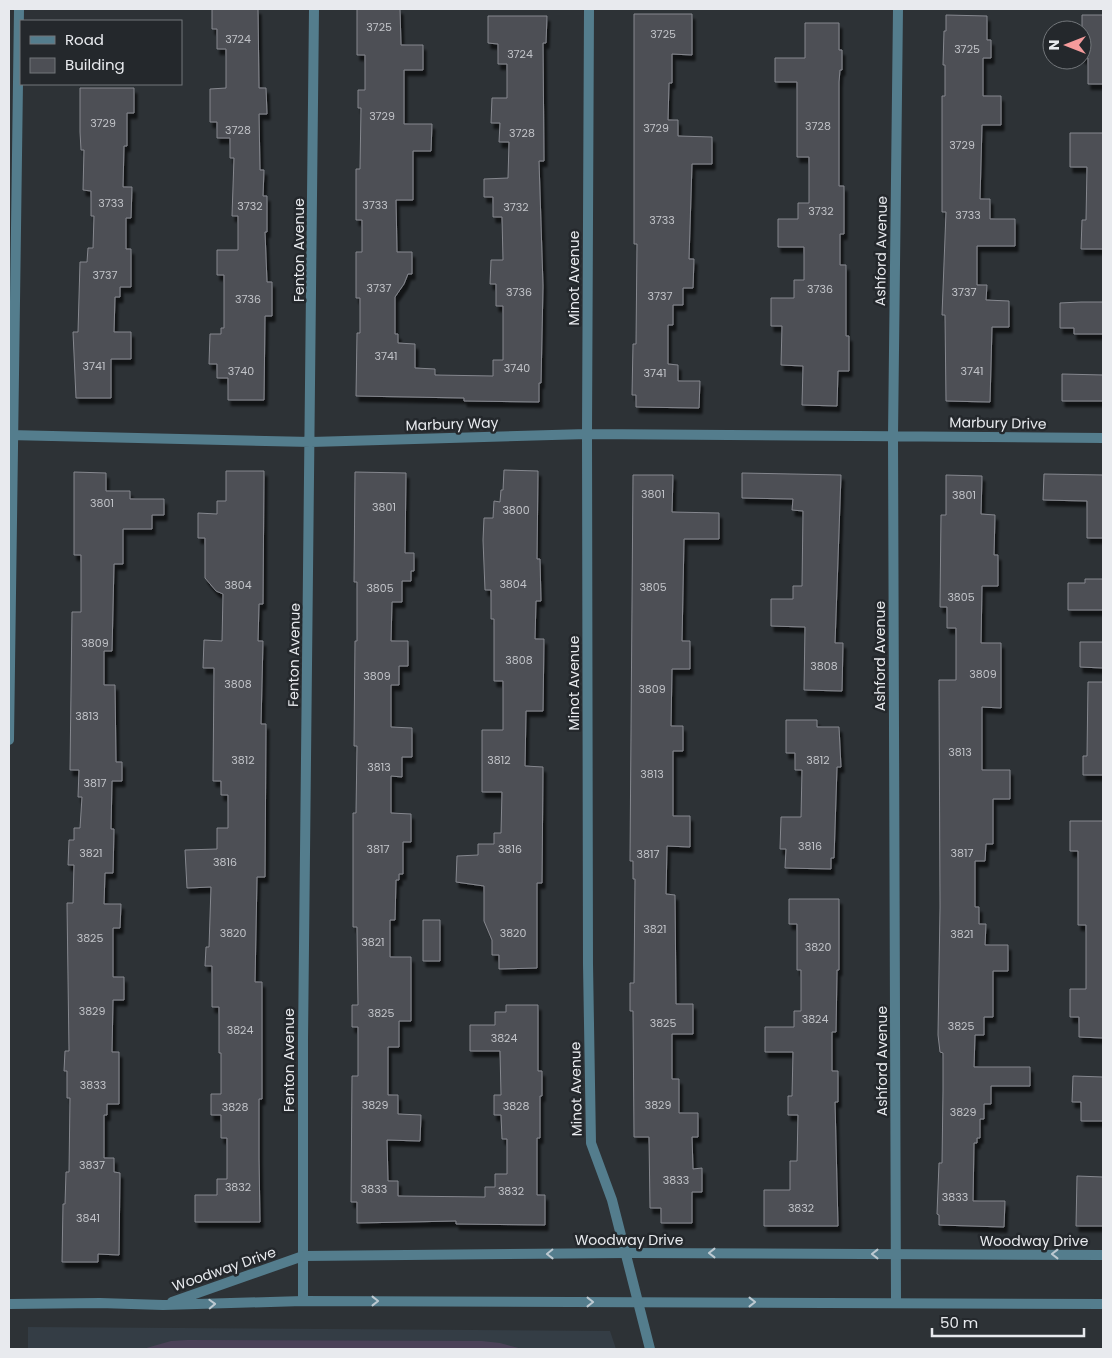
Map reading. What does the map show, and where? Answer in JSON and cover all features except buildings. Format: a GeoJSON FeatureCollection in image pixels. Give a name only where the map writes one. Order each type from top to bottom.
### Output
{"type":"FeatureCollection","features":[{"type":"Feature","properties":{"kind":"street"},"geometry":{"type":"LineString","coordinates":[[9,740],[11,435],[19,9]]}},
{"type":"Feature","properties":{"kind":"street","name":"Fenton Avenue"},"geometry":{"type":"LineString","coordinates":[[303,1301],[303,1040],[311,442],[314,9]]}},
{"type":"Feature","properties":{"kind":"street","name":"Minot Avenue"},"geometry":{"type":"LineString","coordinates":[[589,9],[587,434],[588,954],[591,1143],[612,1200],[650,1349]]}},
{"type":"Feature","properties":{"kind":"street","name":"Ashford Avenue"},"geometry":{"type":"LineString","coordinates":[[896,1303],[893,436],[898,9]]}},
{"type":"Feature","properties":{"kind":"street","name":"Marbury Way"},"geometry":{"type":"LineString","coordinates":[[11,435],[311,442],[587,434],[893,436]]}},
{"type":"Feature","properties":{"kind":"street","name":"Marbury Drive"},"geometry":{"type":"LineString","coordinates":[[893,436],[1103,438]]}},
{"type":"Feature","properties":{"kind":"street","name":"Woodway Drive"},"geometry":{"type":"LineString","coordinates":[[163,1305],[303,1256],[626,1253],[1103,1254]]}},
{"type":"Feature","properties":{"kind":"street","name":"Woodway Drive"},"geometry":{"type":"LineString","coordinates":[[9,1304],[163,1305],[303,1301],[1103,1304]]}},
{"type":"Feature","properties":{"kind":"shaded area"},"geometry":{"type":"Polygon","coordinates":[[[28,1327],[610,1331],[616,1349],[28,1349],[28,1327]]]}},
{"type":"Feature","properties":{"kind":"shaded area"},"geometry":{"type":"Polygon","coordinates":[[[171,1341],[482,1341],[500,1343],[522,1349],[143,1349],[171,1341]]]}}]}
